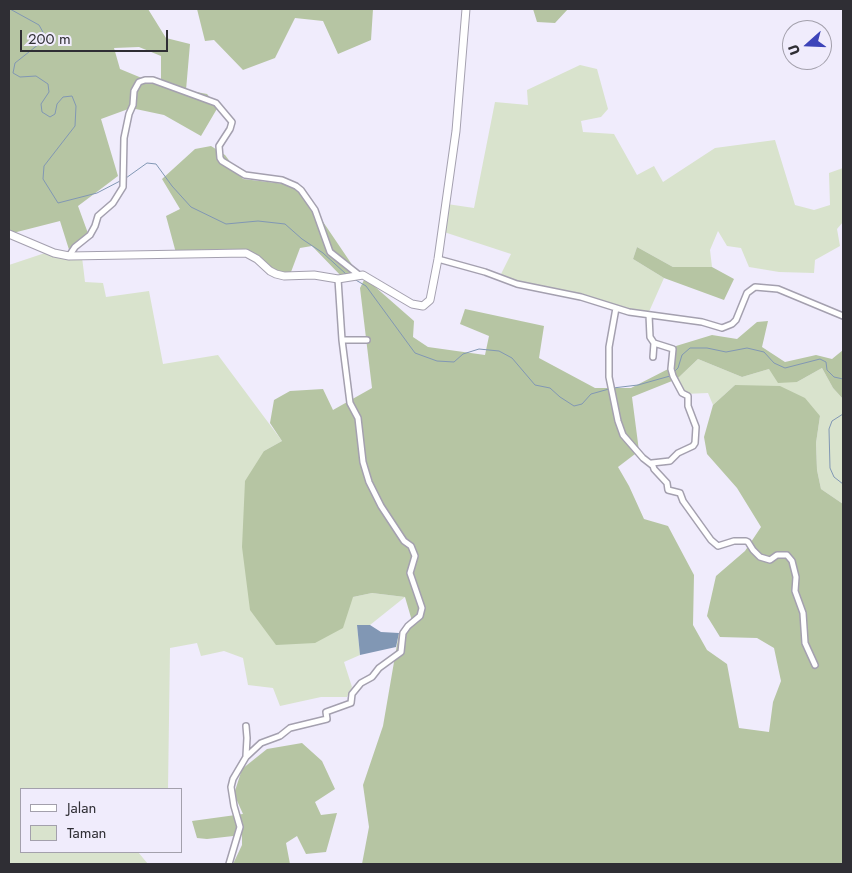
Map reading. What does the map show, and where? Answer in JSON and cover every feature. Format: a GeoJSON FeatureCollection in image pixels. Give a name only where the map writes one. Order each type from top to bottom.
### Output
{"type":"FeatureCollection","features":[{"type":"Feature","properties":{"kind":"main road"},"geometry":{"type":"LineString","coordinates":[[9,234],[54,253],[69,256],[246,253],[257,259],[270,271],[284,276],[314,275],[341,279],[357,275],[367,276],[412,304],[423,306],[430,300],[438,260],[456,131],[466,9]]}},
{"type":"Feature","properties":{"kind":"street"},"geometry":{"type":"LineString","coordinates":[[69,256],[75,247],[90,235],[98,216],[113,203],[123,187],[124,138],[129,114],[134,105],[134,91],[140,82],[153,80],[216,103],[232,122],[220,146],[219,153],[222,161],[245,175],[282,180],[301,190],[315,210],[330,252],[357,275]]}},
{"type":"Feature","properties":{"kind":"street"},"geometry":{"type":"LineString","coordinates":[[438,260],[485,272],[517,284],[581,297],[649,316],[702,322],[718,327],[725,327],[736,320],[747,293],[754,287],[778,289],[843,316]]}},
{"type":"Feature","properties":{"kind":"street"},"geometry":{"type":"LineString","coordinates":[[229,864],[240,827],[234,806],[233,779],[246,757],[261,743],[280,736],[290,728],[327,719],[326,712],[350,704],[352,694],[361,683],[372,677],[379,668],[401,652],[402,634],[420,616],[422,608],[410,573],[415,556],[411,546],[404,540],[381,506],[369,482],[363,462],[358,418],[350,403],[342,340],[341,279]]}},
{"type":"Feature","properties":{"kind":"street"},"geometry":{"type":"LineString","coordinates":[[616,308],[609,347],[609,378],[618,421],[623,435],[652,465],[666,483],[668,490],[680,493],[683,501],[711,540],[718,546],[734,541],[746,540],[760,557],[770,560],[777,555],[787,555],[792,561],[796,577],[795,591],[802,613],[805,643],[815,665]]}},
{"type":"Feature","properties":{"kind":"street"},"geometry":{"type":"LineString","coordinates":[[649,316],[650,337],[654,343],[653,357]]}},
{"type":"Feature","properties":{"kind":"street"},"geometry":{"type":"LineString","coordinates":[[342,340],[367,340]]}},
{"type":"Feature","properties":{"kind":"street"},"geometry":{"type":"LineString","coordinates":[[652,465],[654,462],[670,461],[678,453],[690,448],[695,443],[696,427],[688,406],[688,396],[682,393],[673,376],[671,369],[673,348],[654,343]]}},
{"type":"Feature","properties":{"kind":"street"},"geometry":{"type":"LineString","coordinates":[[246,726],[246,757]]}},
{"type":"Feature","properties":{"kind":"green space"},"geometry":{"type":"Polygon","coordinates":[[[9,9],[148,9],[166,38],[190,44],[186,90],[207,94],[218,107],[201,136],[164,115],[131,108],[101,119],[118,176],[78,206],[89,236],[71,256],[60,221],[9,234],[9,9]],[[139,47],[114,48],[120,69],[161,86],[161,56],[139,47]]]}},
{"type":"Feature","properties":{"kind":"green space"},"geometry":{"type":"Polygon","coordinates":[[[197,9],[373,9],[371,40],[338,54],[323,21],[295,18],[275,58],[243,70],[214,40],[205,41],[197,9]]]}},
{"type":"Feature","properties":{"kind":"green space"},"geometry":{"type":"Polygon","coordinates":[[[533,9],[568,9],[555,23],[537,22],[533,9]]]}},
{"type":"Feature","properties":{"kind":"green space"},"geometry":{"type":"Polygon","coordinates":[[[580,65],[597,69],[608,109],[601,117],[581,121],[583,132],[614,134],[637,175],[654,166],[663,182],[715,148],[775,140],[795,205],[814,210],[830,205],[829,173],[843,168],[843,222],[837,229],[840,246],[815,260],[814,273],[779,272],[749,267],[741,248],[727,246],[718,231],[710,250],[712,267],[673,267],[637,247],[633,259],[664,278],[648,314],[571,291],[526,285],[501,274],[511,254],[444,232],[447,204],[474,208],[495,102],[528,105],[527,90],[580,65]]]}},
{"type":"Feature","properties":{"kind":"green space"},"geometry":{"type":"Polygon","coordinates":[[[211,146],[225,155],[243,179],[293,185],[313,207],[357,272],[344,279],[312,246],[300,248],[288,280],[268,272],[249,252],[176,253],[166,216],[180,209],[162,179],[195,149],[211,146]]]}},
{"type":"Feature","properties":{"kind":"green space"},"geometry":{"type":"Polygon","coordinates":[[[637,247],[673,267],[712,267],[734,279],[724,300],[664,278],[633,259],[637,247]]]}},
{"type":"Feature","properties":{"kind":"green space"},"geometry":{"type":"Polygon","coordinates":[[[45,253],[82,257],[85,282],[103,283],[106,297],[149,291],[163,364],[218,355],[282,441],[264,451],[353,597],[372,593],[405,597],[370,625],[357,625],[360,655],[344,662],[352,687],[347,697],[321,697],[280,706],[273,688],[248,685],[243,658],[224,651],[201,656],[197,643],[170,648],[168,788],[20,788],[20,853],[139,853],[148,864],[9,864],[9,265],[45,253]]]}},
{"type":"Feature","properties":{"kind":"green space"},"geometry":{"type":"Polygon","coordinates":[[[365,278],[414,321],[413,337],[428,347],[485,355],[489,336],[460,324],[465,309],[544,326],[539,358],[595,388],[631,388],[674,366],[676,346],[712,335],[737,339],[757,322],[768,321],[762,347],[785,362],[816,355],[832,359],[843,350],[843,399],[833,388],[822,368],[797,382],[778,383],[769,369],[742,377],[698,359],[677,379],[632,397],[639,451],[618,467],[644,519],[668,526],[694,575],[693,625],[707,650],[727,664],[739,728],[769,732],[773,702],[781,681],[774,648],[757,638],[720,637],[707,616],[716,576],[745,551],[761,527],[737,488],[707,454],[704,437],[713,405],[735,385],[780,386],[805,398],[820,416],[816,443],[817,470],[821,489],[843,504],[843,864],[362,864],[369,827],[363,785],[383,726],[399,633],[412,621],[405,597],[372,593],[353,597],[343,628],[315,643],[276,645],[250,610],[242,547],[245,481],[264,451],[282,441],[270,423],[274,400],[290,391],[323,389],[333,410],[372,388],[360,288],[365,278]]]}},
{"type":"Feature","properties":{"kind":"green space"},"geometry":{"type":"Polygon","coordinates":[[[698,359],[742,377],[769,369],[797,382],[822,368],[833,388],[843,399],[843,504],[821,489],[817,470],[816,443],[820,416],[735,385],[713,405],[708,393],[684,394],[677,379],[698,359]]]}},
{"type":"Feature","properties":{"kind":"green space"},"geometry":{"type":"Polygon","coordinates":[[[302,743],[322,761],[335,789],[315,802],[321,815],[337,813],[326,852],[306,854],[297,836],[286,843],[290,864],[233,864],[242,845],[242,835],[207,839],[197,838],[192,821],[243,814],[234,794],[242,769],[267,749],[302,743]]]}},
{"type":"Feature","properties":{"kind":"water"},"geometry":{"type":"Polygon","coordinates":[[[357,625],[370,625],[381,632],[399,633],[396,647],[360,655],[357,625]]]}},
{"type":"Feature","properties":{"kind":"waterway"},"geometry":{"type":"LineString","coordinates":[[10,9],[39,25],[44,34],[39,44],[15,63],[13,73],[20,77],[36,76],[48,84],[49,92],[41,104],[42,112],[50,117],[55,114],[57,104],[63,97],[72,96],[76,106],[75,126],[44,166],[43,179],[58,203],[97,193],[122,180]]}},
{"type":"Feature","properties":{"kind":"waterway"},"geometry":{"type":"LineString","coordinates":[[126,178],[147,163],[156,164],[191,207],[226,224],[258,221],[285,224],[302,239],[323,253],[346,274]]}},
{"type":"Feature","properties":{"kind":"waterway"},"geometry":{"type":"LineString","coordinates":[[354,279],[366,286],[415,353],[437,361],[454,362],[463,354],[479,349],[499,351],[512,358],[535,385],[550,388],[574,406],[582,404],[591,394],[609,389]]}},
{"type":"Feature","properties":{"kind":"waterway"},"geometry":{"type":"LineString","coordinates":[[675,371],[678,368],[682,355],[690,348],[707,348],[726,352],[747,348],[764,352],[774,363],[785,368],[820,359],[826,362],[827,370],[834,377],[843,379]]}},
{"type":"Feature","properties":{"kind":"waterway"},"geometry":{"type":"LineString","coordinates":[[613,388],[638,385],[670,376]]}},
{"type":"Feature","properties":{"kind":"waterway"},"geometry":{"type":"LineString","coordinates":[[843,414],[832,421],[829,429],[830,468],[834,477],[843,484]]}}]}
